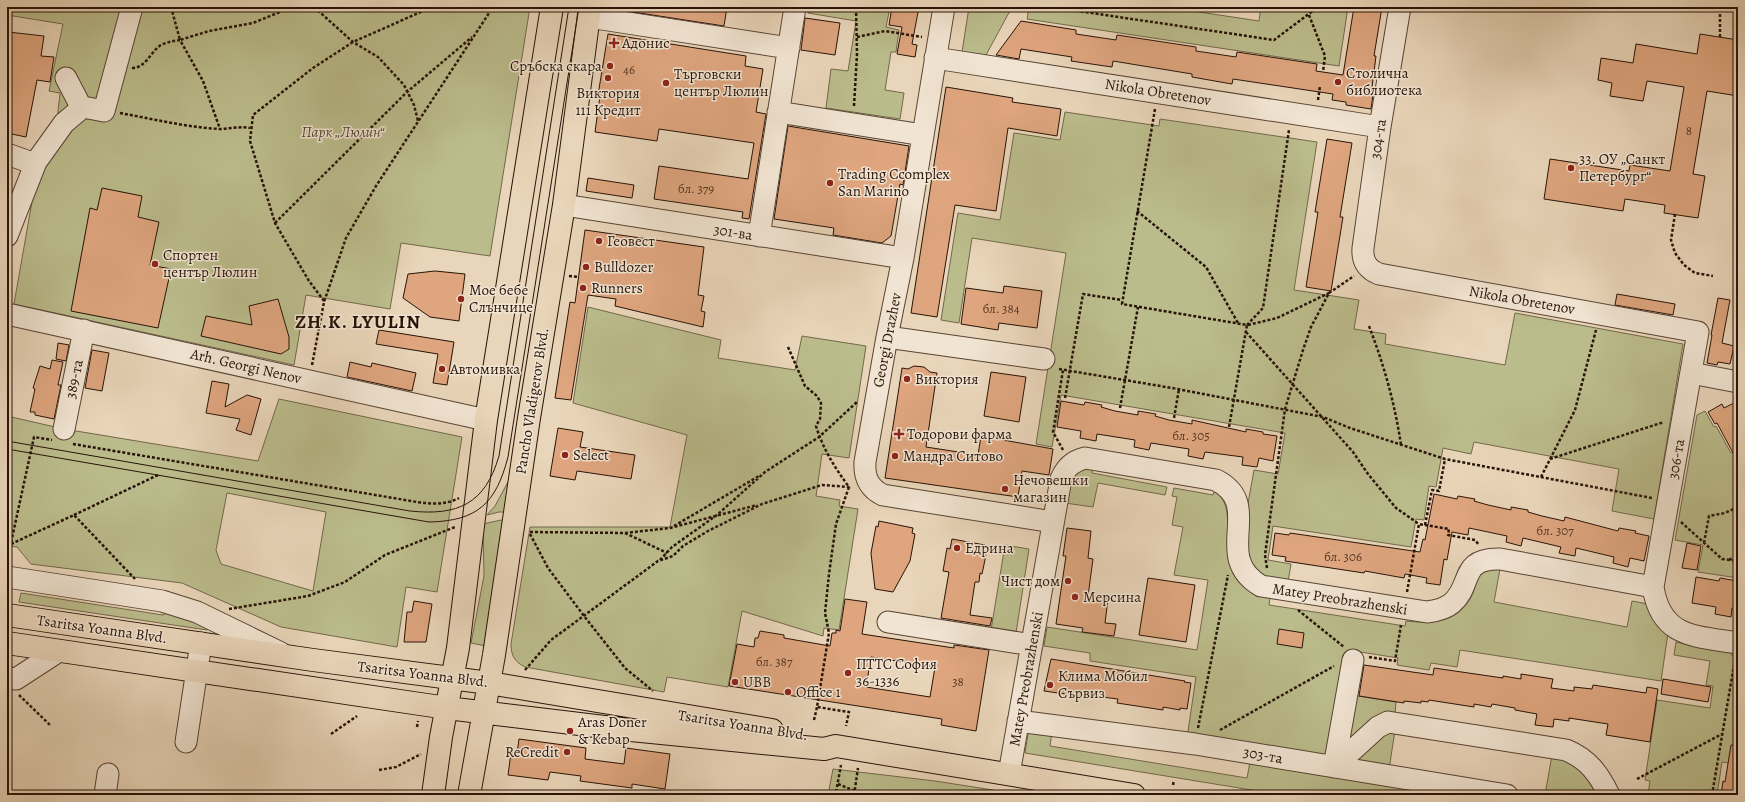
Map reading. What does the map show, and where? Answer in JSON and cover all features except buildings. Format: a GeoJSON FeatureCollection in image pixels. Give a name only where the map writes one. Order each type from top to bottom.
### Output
{"type":"FeatureCollection","features":[{"type":"Feature","properties":{"kind":"main road"},"geometry":{"type":"LineString","coordinates":[[433,795],[453,678],[486,420],[552,7]]}},
{"type":"Feature","properties":{"kind":"main road","name":"Pancho Vladigerov Blvd."},"geometry":{"type":"LineString","coordinates":[[469,795],[489,683],[529,418],[564,205],[590,12]]}},
{"type":"Feature","properties":{"kind":"main road","name":"Tsaritsa Yoanna Blvd."},"geometry":{"type":"LineString","coordinates":[[7,615],[289,657],[489,683],[826,738],[838,756]]}},
{"type":"Feature","properties":{"kind":"main road","name":"Tsaritsa Yoanna Blvd."},"geometry":{"type":"LineString","coordinates":[[7,643],[447,708],[621,729],[809,747],[824,749],[838,756],[1009,774],[1134,795]]}},
{"type":"Feature","properties":{"kind":"street"},"geometry":{"type":"LineString","coordinates":[[82,112],[104,111],[132,7]]}},
{"type":"Feature","properties":{"kind":"street"},"geometry":{"type":"LineString","coordinates":[[759,236],[795,7]]}},
{"type":"Feature","properties":{"kind":"street","name":"Georgi Drazhev"},"geometry":{"type":"LineString","coordinates":[[870,486],[866,478],[865,466],[887,337],[903,258],[944,7]]}},
{"type":"Feature","properties":{"kind":"street","name":"304-та"},"geometry":{"type":"LineString","coordinates":[[1365,257],[1380,127],[1400,7]]}},
{"type":"Feature","properties":{"kind":"street"},"geometry":{"type":"LineString","coordinates":[[590,12],[789,48]]}},
{"type":"Feature","properties":{"kind":"street","name":"Nikola Obretenov"},"geometry":{"type":"LineString","coordinates":[[937,49],[1157,92],[1380,127]]}},
{"type":"Feature","properties":{"kind":"street"},"geometry":{"type":"LineString","coordinates":[[66,78],[82,112]]}},
{"type":"Feature","properties":{"kind":"street"},"geometry":{"type":"LineString","coordinates":[[7,236],[35,164],[64,123],[82,112],[112,80]]}},
{"type":"Feature","properties":{"kind":"street"},"geometry":{"type":"LineString","coordinates":[[778,112],[923,135]]}},
{"type":"Feature","properties":{"kind":"street"},"geometry":{"type":"LineString","coordinates":[[7,154],[35,164]]}},
{"type":"Feature","properties":{"kind":"street","name":"301-ва"},"geometry":{"type":"LineString","coordinates":[[564,205],[903,258]]}},
{"type":"Feature","properties":{"kind":"street","name":"Nikola Obretenov"},"geometry":{"type":"LineString","coordinates":[[1365,257],[1379,274],[1698,332]]}},
{"type":"Feature","properties":{"kind":"street","name":"Arh. Georgi Nenov"},"geometry":{"type":"LineString","coordinates":[[7,314],[486,420]]}},
{"type":"Feature","properties":{"kind":"street","name":"389-та"},"geometry":{"type":"LineString","coordinates":[[62,435],[84,330]]}},
{"type":"Feature","properties":{"kind":"street","name":"306-та"},"geometry":{"type":"LineString","coordinates":[[1653,586],[1698,332]]}},
{"type":"Feature","properties":{"kind":"street"},"geometry":{"type":"LineString","coordinates":[[887,337],[1044,359]]}},
{"type":"Feature","properties":{"kind":"street"},"geometry":{"type":"LineString","coordinates":[[1691,373],[1738,382]]}},
{"type":"Feature","properties":{"kind":"street","name":"Matey Preobrazhenski"},"geometry":{"type":"LineString","coordinates":[[1009,774],[1061,479],[1070,465],[1077,460],[1086,458],[1094,459],[1216,480],[1225,484],[1232,491],[1237,500],[1237,551],[1239,562],[1244,572],[1256,583],[1272,589],[1426,612],[1440,610],[1453,602],[1462,591],[1468,573],[1481,561],[1490,558]]}},
{"type":"Feature","properties":{"kind":"street"},"geometry":{"type":"LineString","coordinates":[[870,486],[883,495],[1053,522]]}},
{"type":"Feature","properties":{"kind":"street"},"geometry":{"type":"LineString","coordinates":[[1490,558],[1653,586],[1655,602],[1662,616],[1673,627],[1687,634],[1738,643]]}},
{"type":"Feature","properties":{"kind":"street"},"geometry":{"type":"LineString","coordinates":[[7,577],[162,601],[197,612],[289,657]]}},
{"type":"Feature","properties":{"kind":"street"},"geometry":{"type":"LineString","coordinates":[[888,622],[1032,645]]}},
{"type":"Feature","properties":{"kind":"street"},"geometry":{"type":"LineString","coordinates":[[186,742],[198,671],[201,643]]}},
{"type":"Feature","properties":{"kind":"street"},"geometry":{"type":"LineString","coordinates":[[11,684],[16,679],[59,651]]}},
{"type":"Feature","properties":{"kind":"street"},"geometry":{"type":"LineString","coordinates":[[1334,767],[1353,657]]}},
{"type":"Feature","properties":{"kind":"street","name":"303-та"},"geometry":{"type":"LineString","coordinates":[[1018,721],[1195,744],[1507,795]]}},
{"type":"Feature","properties":{"kind":"street"},"geometry":{"type":"LineString","coordinates":[[1334,767],[1378,727],[1388,722],[1566,750],[1578,755],[1589,763],[1600,778],[1609,795]]}},
{"type":"Feature","properties":{"kind":"street"},"geometry":{"type":"LineString","coordinates":[[105,795],[108,774]]}},
{"type":"Feature","properties":{"kind":"path"},"geometry":{"type":"LineString","coordinates":[[171,7],[180,40],[203,81],[220,129]]}},
{"type":"Feature","properties":{"kind":"path"},"geometry":{"type":"LineString","coordinates":[[118,60],[134,69],[140,67],[160,46],[170,42],[209,31],[253,22],[292,7]]}},
{"type":"Feature","properties":{"kind":"path"},"geometry":{"type":"LineString","coordinates":[[314,7],[353,42],[378,57],[404,86],[414,105],[418,122]]}},
{"type":"Feature","properties":{"kind":"path"},"geometry":{"type":"LineString","coordinates":[[324,302],[309,281],[275,223],[250,141],[250,128],[253,115],[314,68],[353,42],[432,7]]}},
{"type":"Feature","properties":{"kind":"path"},"geometry":{"type":"LineString","coordinates":[[310,380],[324,302],[346,238],[376,186],[493,7]]}},
{"type":"Feature","properties":{"kind":"path"},"geometry":{"type":"LineString","coordinates":[[853,124],[857,54],[856,7]]}},
{"type":"Feature","properties":{"kind":"path"},"geometry":{"type":"LineString","coordinates":[[1051,7],[1274,40],[1318,7]]}},
{"type":"Feature","properties":{"kind":"path"},"geometry":{"type":"LineString","coordinates":[[1720,7],[1720,37]]}},
{"type":"Feature","properties":{"kind":"path"},"geometry":{"type":"LineString","coordinates":[[1309,15],[1325,56],[1323,72]]}},
{"type":"Feature","properties":{"kind":"path"},"geometry":{"type":"LineString","coordinates":[[857,37],[885,31],[937,49]]}},
{"type":"Feature","properties":{"kind":"path"},"geometry":{"type":"LineString","coordinates":[[275,223],[407,92],[475,34]]}},
{"type":"Feature","properties":{"kind":"path"},"geometry":{"type":"LineString","coordinates":[[1157,92],[1122,304],[1247,325],[1277,318],[1329,293]]}},
{"type":"Feature","properties":{"kind":"path"},"geometry":{"type":"LineString","coordinates":[[104,111],[220,129],[236,126],[250,128]]}},
{"type":"Feature","properties":{"kind":"path"},"geometry":{"type":"LineString","coordinates":[[1229,427],[1247,325],[1263,308],[1291,113]]}},
{"type":"Feature","properties":{"kind":"path"},"geometry":{"type":"LineString","coordinates":[[1137,211],[1206,267],[1238,324]]}},
{"type":"Feature","properties":{"kind":"path"},"geometry":{"type":"LineString","coordinates":[[1675,214],[1671,240],[1675,253],[1684,265],[1695,273],[1713,276]]}},
{"type":"Feature","properties":{"kind":"path"},"geometry":{"type":"LineString","coordinates":[[1272,589],[1265,555],[1284,409],[1311,327],[1329,293],[1365,257]]}},
{"type":"Feature","properties":{"kind":"path"},"geometry":{"type":"LineString","coordinates":[[567,276],[579,277]]}},
{"type":"Feature","properties":{"kind":"path"},"geometry":{"type":"LineString","coordinates":[[1065,398],[1084,294],[1122,300]]}},
{"type":"Feature","properties":{"kind":"path"},"geometry":{"type":"LineString","coordinates":[[1120,408],[1138,307]]}},
{"type":"Feature","properties":{"kind":"path"},"geometry":{"type":"LineString","coordinates":[[1541,477],[1575,410],[1601,314]]}},
{"type":"Feature","properties":{"kind":"path"},"geometry":{"type":"LineString","coordinates":[[1369,326],[1383,363],[1397,416],[1401,445]]}},
{"type":"Feature","properties":{"kind":"path"},"geometry":{"type":"LineString","coordinates":[[1246,332],[1292,386],[1323,417],[1353,452],[1368,474],[1396,508],[1419,524],[1449,529],[1448,535],[1475,540],[1490,558]]}},
{"type":"Feature","properties":{"kind":"path"},"geometry":{"type":"LineString","coordinates":[[788,347],[805,386],[817,396],[821,403],[820,419],[816,426],[830,460],[848,487]]}},
{"type":"Feature","properties":{"kind":"path"},"geometry":{"type":"LineString","coordinates":[[1044,359],[1051,368],[1178,389],[1323,417],[1350,428],[1445,459],[1541,477],[1667,510],[1722,559],[1738,562]]}},
{"type":"Feature","properties":{"kind":"path"},"geometry":{"type":"LineString","coordinates":[[1063,370],[1053,432],[1070,465]]}},
{"type":"Feature","properties":{"kind":"path"},"geometry":{"type":"LineString","coordinates":[[1174,418],[1178,389]]}},
{"type":"Feature","properties":{"kind":"path"},"geometry":{"type":"LineString","coordinates":[[670,528],[765,472],[820,437],[857,402]]}},
{"type":"Feature","properties":{"kind":"path"},"geometry":{"type":"LineString","coordinates":[[1550,459],[1684,415]]}},
{"type":"Feature","properties":{"kind":"path"},"geometry":{"type":"LineString","coordinates":[[9,552],[34,437],[62,435],[417,502],[443,503],[461,497]]}},
{"type":"Feature","properties":{"kind":"path"},"geometry":{"type":"LineString","coordinates":[[1426,525],[1432,490],[1439,491],[1445,459]]}},
{"type":"Feature","properties":{"kind":"path"},"geometry":{"type":"LineString","coordinates":[[524,671],[551,640],[658,561],[716,515],[765,472]]}},
{"type":"Feature","properties":{"kind":"path"},"geometry":{"type":"LineString","coordinates":[[11,544],[74,516],[158,475]]}},
{"type":"Feature","properties":{"kind":"path"},"geometry":{"type":"LineString","coordinates":[[657,695],[625,668],[548,568],[528,532],[625,533],[670,528],[762,504],[822,485],[848,487],[870,486]]}},
{"type":"Feature","properties":{"kind":"path"},"geometry":{"type":"LineString","coordinates":[[814,720],[829,633],[824,613],[836,524],[848,487]]}},
{"type":"Feature","properties":{"kind":"path"},"geometry":{"type":"LineString","coordinates":[[658,561],[673,556],[683,546],[708,531],[762,504]]}},
{"type":"Feature","properties":{"kind":"path"},"geometry":{"type":"LineString","coordinates":[[1704,543],[1709,516],[1724,513],[1738,507]]}},
{"type":"Feature","properties":{"kind":"path"},"geometry":{"type":"LineString","coordinates":[[74,516],[138,581]]}},
{"type":"Feature","properties":{"kind":"path"},"geometry":{"type":"LineString","coordinates":[[1195,744],[1353,657],[1395,661],[1419,524]]}},
{"type":"Feature","properties":{"kind":"path"},"geometry":{"type":"LineString","coordinates":[[222,610],[308,596],[345,582],[385,555],[457,526]]}},
{"type":"Feature","properties":{"kind":"path"},"geometry":{"type":"LineString","coordinates":[[625,533],[667,553]]}},
{"type":"Feature","properties":{"kind":"path"},"geometry":{"type":"LineString","coordinates":[[1195,744],[1229,568],[1237,551]]}},
{"type":"Feature","properties":{"kind":"path"},"geometry":{"type":"LineString","coordinates":[[1729,560],[1738,554]]}},
{"type":"Feature","properties":{"kind":"path"},"geometry":{"type":"LineString","coordinates":[[1295,608],[1353,657]]}},
{"type":"Feature","properties":{"kind":"path"},"geometry":{"type":"LineString","coordinates":[[1712,795],[1738,643]]}},
{"type":"Feature","properties":{"kind":"path"},"geometry":{"type":"LineString","coordinates":[[11,684],[51,726]]}},
{"type":"Feature","properties":{"kind":"path"},"geometry":{"type":"LineString","coordinates":[[817,707],[849,712],[846,726]]}},
{"type":"Feature","properties":{"kind":"path"},"geometry":{"type":"LineString","coordinates":[[331,734],[357,716]]}},
{"type":"Feature","properties":{"kind":"path"},"geometry":{"type":"LineString","coordinates":[[417,727],[418,720]]}},
{"type":"Feature","properties":{"kind":"path"},"geometry":{"type":"LineString","coordinates":[[1637,779],[1722,734]]}},
{"type":"Feature","properties":{"kind":"path"},"geometry":{"type":"LineString","coordinates":[[379,770],[396,767],[424,752]]}},
{"type":"Feature","properties":{"kind":"path"},"geometry":{"type":"LineString","coordinates":[[836,792],[838,784],[838,756]]}},
{"type":"Feature","properties":{"kind":"path"},"geometry":{"type":"LineString","coordinates":[[854,795],[858,768]]}},
{"type":"Feature","properties":{"kind":"path"},"geometry":{"type":"LineString","coordinates":[[1173,785],[1174,780]]}},
{"type":"Feature","properties":{"kind":"path"},"geometry":{"type":"LineString","coordinates":[[838,784],[855,791]]}},
{"type":"Feature","properties":{"kind":"green space","name":"Парк „Люлин“"},"geometry":{"type":"Polygon","coordinates":[[[7,7],[530,7],[490,256],[401,243],[390,309],[306,295],[294,365],[14,304],[36,179],[55,140],[60,93],[49,91],[63,24],[7,15],[7,7]]]}},
{"type":"Feature","properties":{"kind":"green space"},"geometry":{"type":"Polygon","coordinates":[[[809,7],[890,7],[886,27],[899,30],[896,52],[891,52],[885,90],[904,93],[900,119],[826,108],[831,69],[848,71],[856,21],[808,13],[809,7]]]}},
{"type":"Feature","properties":{"kind":"green space"},"geometry":{"type":"Polygon","coordinates":[[[969,7],[1012,7],[986,55],[962,52],[969,7]]]}},
{"type":"Feature","properties":{"kind":"green space"},"geometry":{"type":"Polygon","coordinates":[[[1029,7],[1166,7],[1259,21],[1261,7],[1348,7],[1339,66],[1027,19],[1029,7]]]}},
{"type":"Feature","properties":{"kind":"green space"},"geometry":{"type":"Polygon","coordinates":[[[1065,112],[1159,126],[1160,119],[1317,142],[1294,290],[1359,300],[1354,329],[1386,334],[1385,344],[1505,365],[1515,313],[1683,344],[1654,519],[1612,511],[1619,469],[1474,442],[1471,454],[1443,448],[1436,487],[1429,486],[1424,520],[1416,519],[1411,547],[1273,526],[1268,560],[1291,564],[1288,582],[1265,578],[1248,559],[1247,509],[1254,470],[1278,474],[1285,433],[1061,395],[1052,447],[1036,444],[1066,253],[972,238],[959,323],[941,320],[958,213],[1000,220],[1014,133],[1060,140],[1065,112]]]}},
{"type":"Feature","properties":{"kind":"green space"},"geometry":{"type":"Polygon","coordinates":[[[588,307],[721,340],[718,358],[795,370],[802,336],[866,346],[849,458],[822,454],[816,496],[840,500],[839,506],[858,509],[839,630],[824,628],[823,636],[742,611],[728,687],[667,677],[664,692],[525,667],[516,661],[512,652],[511,644],[530,527],[670,527],[687,435],[573,403],[588,307]]]}},
{"type":"Feature","properties":{"kind":"green space"},"geometry":{"type":"Polygon","coordinates":[[[279,399],[462,437],[437,592],[406,587],[397,647],[281,627],[182,583],[31,564],[17,547],[7,546],[7,416],[64,429],[258,461],[279,399]],[[227,493],[216,550],[221,564],[313,591],[326,512],[227,493]]]}},
{"type":"Feature","properties":{"kind":"green space"},"geometry":{"type":"Polygon","coordinates":[[[1705,411],[1714,427],[1716,426],[1731,453],[1738,451],[1738,578],[1698,572],[1703,545],[1675,540],[1697,415],[1705,411]]]}},
{"type":"Feature","properties":{"kind":"green space"},"geometry":{"type":"Polygon","coordinates":[[[1092,466],[1092,473],[1167,487],[1165,495],[1098,483],[1093,507],[1065,503],[1068,481],[1075,470],[1092,466]]]}},
{"type":"Feature","properties":{"kind":"green space"},"geometry":{"type":"Polygon","coordinates":[[[509,480],[509,512],[499,512],[487,515],[495,506],[509,480]]]}},
{"type":"Feature","properties":{"kind":"green space"},"geometry":{"type":"Polygon","coordinates":[[[1174,488],[1213,495],[1214,492],[1223,501],[1227,513],[1230,563],[1236,578],[1248,590],[1270,598],[1269,605],[1405,626],[1406,621],[1434,622],[1458,613],[1470,599],[1481,574],[1491,570],[1500,569],[1494,602],[1627,627],[1632,601],[1648,604],[1668,633],[1661,681],[1460,650],[1457,667],[1431,663],[1429,670],[1397,665],[1398,658],[1348,650],[1330,761],[1187,738],[1196,677],[1090,661],[1090,653],[1044,646],[1047,627],[1197,650],[1208,580],[1174,575],[1183,527],[1172,525],[1177,497],[1172,496],[1174,488]]]}},
{"type":"Feature","properties":{"kind":"green space"},"geometry":{"type":"Polygon","coordinates":[[[501,520],[506,522],[486,646],[471,643],[484,576],[483,524],[501,520]]]}},
{"type":"Feature","properties":{"kind":"green space"},"geometry":{"type":"Polygon","coordinates":[[[1005,545],[1029,549],[1016,633],[991,630],[1005,545]]]}},
{"type":"Feature","properties":{"kind":"green space"},"geometry":{"type":"Polygon","coordinates":[[[21,593],[163,615],[173,609],[210,628],[207,630],[19,602],[21,593]]]}},
{"type":"Feature","properties":{"kind":"green space"},"geometry":{"type":"Polygon","coordinates":[[[1676,642],[1732,651],[1732,656],[1738,657],[1738,765],[1722,762],[1717,795],[1648,795],[1650,781],[1645,780],[1657,700],[1710,708],[1713,686],[1706,685],[1710,661],[1674,655],[1676,642]]]}},
{"type":"Feature","properties":{"kind":"green space"},"geometry":{"type":"Polygon","coordinates":[[[1352,695],[1396,702],[1395,714],[1345,745],[1352,695]]]}},
{"type":"Feature","properties":{"kind":"green space"},"geometry":{"type":"Polygon","coordinates":[[[1029,728],[1052,732],[1050,746],[1247,778],[1250,762],[1459,795],[1282,795],[1025,753],[1029,728]]]}},
{"type":"Feature","properties":{"kind":"green space"},"geometry":{"type":"Polygon","coordinates":[[[1395,730],[1389,770],[1349,763],[1382,733],[1395,730]]]}},
{"type":"Feature","properties":{"kind":"green space"},"geometry":{"type":"Polygon","coordinates":[[[1552,755],[1583,769],[1599,795],[1545,795],[1552,755]]]}},
{"type":"Feature","properties":{"kind":"green space"},"geometry":{"type":"Polygon","coordinates":[[[833,769],[935,781],[993,790],[992,795],[828,795],[833,769]]]}},
{"type":"Feature","properties":{"kind":"tram line"},"geometry":{"type":"LineString","coordinates":[[7,441],[410,511],[427,512],[456,508],[477,496],[486,486],[499,456],[569,7]]}},
{"type":"Feature","properties":{"kind":"tram line"},"geometry":{"type":"LineString","coordinates":[[7,449],[429,522],[460,518],[472,513],[482,506],[491,498],[503,473],[508,457],[579,7]]}},
{"type":"Feature","properties":{"kind":"place","name":"Адонис"},"geometry":{"type":"Point","coordinates":[614,43]}},
{"type":"Feature","properties":{"kind":"place","name":"Сръбска скара"},"geometry":{"type":"Point","coordinates":[610,66]}},
{"type":"Feature","properties":{"kind":"place","name":"Виктория 111 Кредит"},"geometry":{"type":"Point","coordinates":[608,78]}},
{"type":"Feature","properties":{"kind":"place","name":"Столична библиотека"},"geometry":{"type":"Point","coordinates":[1338,82]}},
{"type":"Feature","properties":{"kind":"place","name":"Търговски център Люлин"},"geometry":{"type":"Point","coordinates":[666,83]}},
{"type":"Feature","properties":{"kind":"place","name":"33. ОУ „Санкт Петербург“"},"geometry":{"type":"Point","coordinates":[1571,168]}},
{"type":"Feature","properties":{"kind":"place","name":"Trading Ccomplex San Marino"},"geometry":{"type":"Point","coordinates":[830,183]}},
{"type":"Feature","properties":{"kind":"place","name":"Геовест"},"geometry":{"type":"Point","coordinates":[599,241]}},
{"type":"Feature","properties":{"kind":"place","name":"Спортен център Люлин"},"geometry":{"type":"Point","coordinates":[155,264]}},
{"type":"Feature","properties":{"kind":"place","name":"Bulldozer"},"geometry":{"type":"Point","coordinates":[586,267]}},
{"type":"Feature","properties":{"kind":"place","name":"Runners"},"geometry":{"type":"Point","coordinates":[583,288]}},
{"type":"Feature","properties":{"kind":"place","name":"Мое бебе Слънчице"},"geometry":{"type":"Point","coordinates":[461,299]}},
{"type":"Feature","properties":{"kind":"place","name":"Автомивка"},"geometry":{"type":"Point","coordinates":[442,369]}},
{"type":"Feature","properties":{"kind":"place","name":"Виктория"},"geometry":{"type":"Point","coordinates":[907,379]}},
{"type":"Feature","properties":{"kind":"place","name":"Тодорови фарма"},"geometry":{"type":"Point","coordinates":[899,434]}},
{"type":"Feature","properties":{"kind":"place","name":"Select"},"geometry":{"type":"Point","coordinates":[565,455]}},
{"type":"Feature","properties":{"kind":"place","name":"Мандра Ситово"},"geometry":{"type":"Point","coordinates":[895,456]}},
{"type":"Feature","properties":{"kind":"place","name":"Нечовешки магазин"},"geometry":{"type":"Point","coordinates":[1005,489]}},
{"type":"Feature","properties":{"kind":"place","name":"Едрина"},"geometry":{"type":"Point","coordinates":[957,548]}},
{"type":"Feature","properties":{"kind":"place","name":"Чист дом"},"geometry":{"type":"Point","coordinates":[1068,581]}},
{"type":"Feature","properties":{"kind":"place","name":"Мерсина"},"geometry":{"type":"Point","coordinates":[1075,597]}},
{"type":"Feature","properties":{"kind":"place","name":"ПТТС София 36-1336"},"geometry":{"type":"Point","coordinates":[848,673]}},
{"type":"Feature","properties":{"kind":"place","name":"UBB"},"geometry":{"type":"Point","coordinates":[735,682]}},
{"type":"Feature","properties":{"kind":"place","name":"Клима Мобил Сървиз"},"geometry":{"type":"Point","coordinates":[1050,685]}},
{"type":"Feature","properties":{"kind":"place","name":"Office 1"},"geometry":{"type":"Point","coordinates":[788,692]}},
{"type":"Feature","properties":{"kind":"place","name":"Aras Doner & Kebap"},"geometry":{"type":"Point","coordinates":[570,731]}},
{"type":"Feature","properties":{"kind":"place","name":"ReCredit"},"geometry":{"type":"Point","coordinates":[567,752]}},
{"type":"Feature","properties":{"kind":"district","name":"ZH.K. LYULIN"},"geometry":{"type":"Point","coordinates":[358,321]}}]}
